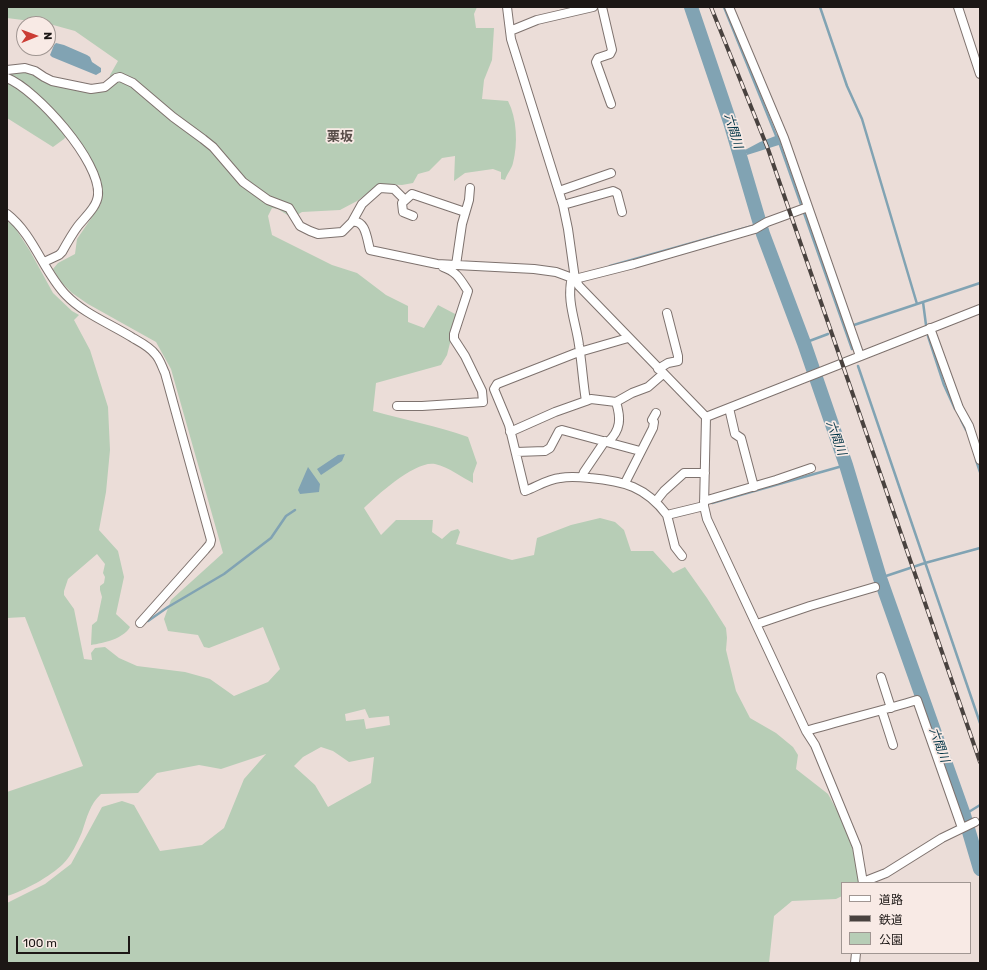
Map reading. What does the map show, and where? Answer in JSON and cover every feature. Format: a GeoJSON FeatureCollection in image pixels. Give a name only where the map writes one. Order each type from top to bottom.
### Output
{"type":"FeatureCollection","features":[{"type":"Feature","properties":{"kind":"street"},"geometry":{"type":"LineString","coordinates":[[507,7],[510,31],[563,205],[568,230],[574,278],[579,286],[628,338],[706,417],[704,503],[707,519],[806,731],[815,746],[857,847],[863,882]]}},
{"type":"Feature","properties":{"kind":"street"},"geometry":{"type":"LineString","coordinates":[[510,31],[537,20],[593,7]]}},
{"type":"Feature","properties":{"kind":"street"},"geometry":{"type":"LineString","coordinates":[[602,7],[612,50],[610,54],[598,58],[596,62],[611,104]]}},
{"type":"Feature","properties":{"kind":"street"},"geometry":{"type":"LineString","coordinates":[[730,7],[778,125],[804,208],[850,326],[860,356]]}},
{"type":"Feature","properties":{"kind":"street"},"geometry":{"type":"LineString","coordinates":[[958,7],[980,74]]}},
{"type":"Feature","properties":{"kind":"street"},"geometry":{"type":"LineString","coordinates":[[7,70],[25,68],[35,71],[52,81],[91,89],[105,88],[116,78],[125,79],[133,83],[173,117],[213,147],[243,182],[268,200],[290,208],[300,226],[318,234],[342,232],[352,222],[362,204],[380,188],[394,189],[405,200]]}},
{"type":"Feature","properties":{"kind":"street"},"geometry":{"type":"LineString","coordinates":[[7,78],[25,88],[64,126],[91,169],[96,179],[98,188],[98,197],[95,204],[78,226],[60,255],[45,263]]}},
{"type":"Feature","properties":{"kind":"street"},"geometry":{"type":"LineString","coordinates":[[558,190],[611,173]]}},
{"type":"Feature","properties":{"kind":"street"},"geometry":{"type":"LineString","coordinates":[[456,265],[462,224],[469,200],[470,188]]}},
{"type":"Feature","properties":{"kind":"street"},"geometry":{"type":"LineString","coordinates":[[563,205],[613,191],[617,193],[622,212]]}},
{"type":"Feature","properties":{"kind":"street"},"geometry":{"type":"LineString","coordinates":[[413,216],[403,212],[402,203],[412,194],[465,212]]}},
{"type":"Feature","properties":{"kind":"street"},"geometry":{"type":"LineString","coordinates":[[352,222],[359,222],[362,225],[370,250],[437,264],[534,269],[556,272],[574,278],[634,264],[755,229],[767,222],[804,208]]}},
{"type":"Feature","properties":{"kind":"street"},"geometry":{"type":"LineString","coordinates":[[7,214],[21,226],[58,286],[74,303],[150,349],[158,358],[169,385],[211,536],[210,544],[140,623]]}},
{"type":"Feature","properties":{"kind":"street"},"geometry":{"type":"LineString","coordinates":[[397,406],[483,402],[482,390],[466,356],[454,339],[454,334],[468,291],[453,271],[437,264]]}},
{"type":"Feature","properties":{"kind":"street"},"geometry":{"type":"LineString","coordinates":[[574,278],[569,293],[580,352],[582,379],[586,402]]}},
{"type":"Feature","properties":{"kind":"street"},"geometry":{"type":"LineString","coordinates":[[706,417],[980,309]]}},
{"type":"Feature","properties":{"kind":"street"},"geometry":{"type":"LineString","coordinates":[[510,432],[555,412],[591,399],[616,402],[648,387],[668,363],[678,361],[667,313]]}},
{"type":"Feature","properties":{"kind":"street"},"geometry":{"type":"LineString","coordinates":[[930,328],[959,408],[969,426],[980,460]]}},
{"type":"Feature","properties":{"kind":"street"},"geometry":{"type":"LineString","coordinates":[[482,390],[580,352],[628,338]]}},
{"type":"Feature","properties":{"kind":"street"},"geometry":{"type":"LineString","coordinates":[[497,384],[494,389],[510,432],[525,491],[559,478],[609,480],[625,483],[643,491],[656,501],[667,515],[675,547],[682,556]]}},
{"type":"Feature","properties":{"kind":"street"},"geometry":{"type":"LineString","coordinates":[[582,478],[584,472],[606,441],[616,433],[620,420],[620,414],[616,402]]}},
{"type":"Feature","properties":{"kind":"street"},"geometry":{"type":"LineString","coordinates":[[729,408],[735,434],[741,438],[754,486]]}},
{"type":"Feature","properties":{"kind":"street"},"geometry":{"type":"LineString","coordinates":[[625,483],[653,428],[654,422],[652,420],[656,413]]}},
{"type":"Feature","properties":{"kind":"street"},"geometry":{"type":"LineString","coordinates":[[516,452],[545,451],[550,448],[559,432],[562,430],[640,451]]}},
{"type":"Feature","properties":{"kind":"street"},"geometry":{"type":"LineString","coordinates":[[667,515],[811,468]]}},
{"type":"Feature","properties":{"kind":"street"},"geometry":{"type":"LineString","coordinates":[[656,501],[664,491],[684,473],[704,473]]}},
{"type":"Feature","properties":{"kind":"street"},"geometry":{"type":"LineString","coordinates":[[756,624],[875,587]]}},
{"type":"Feature","properties":{"kind":"street"},"geometry":{"type":"LineString","coordinates":[[881,677],[891,708]]}},
{"type":"Feature","properties":{"kind":"street"},"geometry":{"type":"LineString","coordinates":[[806,731],[917,700],[962,828]]}},
{"type":"Feature","properties":{"kind":"street"},"geometry":{"type":"LineString","coordinates":[[882,711],[893,745]]}},
{"type":"Feature","properties":{"kind":"street"},"geometry":{"type":"LineString","coordinates":[[865,882],[886,873],[962,828],[975,822]]}},
{"type":"Feature","properties":{"kind":"green space"},"geometry":{"type":"Polygon","coordinates":[[[7,7],[477,7],[474,14],[476,28],[494,28],[492,60],[484,80],[482,99],[508,101],[513,115],[516,131],[516,148],[512,165],[505,180],[501,179],[501,172],[493,169],[465,173],[454,181],[455,156],[442,158],[429,171],[418,174],[413,183],[402,185],[380,184],[357,201],[340,210],[302,212],[292,218],[278,209],[272,208],[268,216],[272,235],[332,265],[357,273],[386,295],[408,306],[408,322],[424,328],[438,305],[457,315],[447,355],[441,365],[376,383],[373,411],[433,426],[468,437],[477,463],[473,474],[473,483],[445,467],[435,464],[427,464],[418,467],[397,480],[364,508],[381,535],[396,520],[433,520],[432,532],[442,539],[451,531],[458,529],[460,532],[456,544],[512,560],[534,555],[537,538],[571,525],[600,518],[615,522],[624,530],[631,551],[653,551],[673,573],[685,567],[707,598],[726,628],[726,650],[736,691],[750,718],[776,733],[793,747],[798,755],[796,769],[828,794],[840,816],[852,847],[858,870],[860,882],[841,882],[841,896],[836,899],[792,901],[774,916],[769,963],[7,963],[7,903],[45,884],[71,864],[102,807],[122,801],[134,805],[160,851],[202,845],[224,828],[244,779],[266,754],[221,769],[199,765],[157,773],[138,793],[101,794],[91,806],[76,845],[63,864],[37,883],[7,896],[7,792],[83,766],[25,617],[7,618],[7,221],[14,226],[30,251],[53,293],[72,311],[79,315],[74,320],[90,350],[108,407],[110,450],[106,492],[99,530],[118,551],[124,577],[116,614],[130,627],[123,635],[107,642],[91,645],[92,625],[97,621],[102,597],[100,586],[104,583],[105,577],[103,573],[105,564],[97,554],[68,579],[64,591],[64,595],[74,609],[84,659],[92,660],[91,653],[95,648],[105,647],[119,658],[137,666],[185,672],[210,679],[234,696],[268,682],[280,669],[263,627],[209,648],[204,647],[198,635],[168,631],[164,619],[171,600],[223,553],[171,369],[156,342],[88,304],[72,293],[61,282],[53,269],[58,263],[75,254],[77,239],[101,204],[101,183],[91,161],[64,121],[59,125],[67,135],[53,147],[7,118],[7,77],[13,73],[22,71],[93,93],[108,90],[110,75],[118,61],[75,31],[56,26],[56,16],[16,16],[16,19],[7,18],[7,7]],[[365,709],[345,714],[346,721],[364,719],[366,729],[390,725],[389,716],[369,718],[365,709]],[[321,747],[303,757],[294,766],[315,785],[328,807],[371,783],[374,757],[349,762],[333,751],[321,747]]]}},
{"type":"Feature","properties":{"kind":"water"},"geometry":{"type":"Polygon","coordinates":[[[56,43],[64,45],[90,57],[92,62],[101,68],[101,72],[96,75],[51,56],[56,56],[56,43]]]}},
{"type":"Feature","properties":{"kind":"water"},"geometry":{"type":"Polygon","coordinates":[[[778,135],[782,144],[747,155],[745,150],[778,135]]]}},
{"type":"Feature","properties":{"kind":"water"},"geometry":{"type":"Polygon","coordinates":[[[345,454],[342,461],[321,475],[317,469],[338,455],[345,454]]]}},
{"type":"Feature","properties":{"kind":"water"},"geometry":{"type":"Polygon","coordinates":[[[308,467],[320,484],[319,492],[300,494],[298,490],[308,467]]]}},
{"type":"Feature","properties":{"kind":"waterway","name":"六間川"},"geometry":{"type":"LineString","coordinates":[[691,7],[730,122],[763,234],[804,343],[846,465],[880,578],[964,815],[980,869]]}},
{"type":"Feature","properties":{"kind":"waterway"},"geometry":{"type":"LineString","coordinates":[[724,7],[777,138]]}},
{"type":"Feature","properties":{"kind":"waterway"},"geometry":{"type":"LineString","coordinates":[[820,7],[847,86],[862,119],[917,304]]}},
{"type":"Feature","properties":{"kind":"waterway"},"geometry":{"type":"LineString","coordinates":[[779,142],[852,349]]}},
{"type":"Feature","properties":{"kind":"waterway"},"geometry":{"type":"LineString","coordinates":[[740,154],[748,151]]}},
{"type":"Feature","properties":{"kind":"waterway"},"geometry":{"type":"LineString","coordinates":[[610,266],[756,225]]}},
{"type":"Feature","properties":{"kind":"waterway"},"geometry":{"type":"LineString","coordinates":[[923,302],[980,283]]}},
{"type":"Feature","properties":{"kind":"waterway"},"geometry":{"type":"LineString","coordinates":[[851,326],[923,302],[926,325]]}},
{"type":"Feature","properties":{"kind":"waterway"},"geometry":{"type":"LineString","coordinates":[[804,343],[828,334]]}},
{"type":"Feature","properties":{"kind":"waterway"},"geometry":{"type":"LineString","coordinates":[[928,336],[944,385],[955,409]]}},
{"type":"Feature","properties":{"kind":"waterway"},"geometry":{"type":"LineString","coordinates":[[858,366],[980,723]]}},
{"type":"Feature","properties":{"kind":"waterway"},"geometry":{"type":"LineString","coordinates":[[961,420],[966,430]]}},
{"type":"Feature","properties":{"kind":"waterway"},"geometry":{"type":"LineString","coordinates":[[976,460],[980,472]]}},
{"type":"Feature","properties":{"kind":"waterway"},"geometry":{"type":"LineString","coordinates":[[712,503],[846,465]]}},
{"type":"Feature","properties":{"kind":"waterway"},"geometry":{"type":"LineString","coordinates":[[148,621],[168,607],[224,574],[271,538],[286,516],[295,510]]}},
{"type":"Feature","properties":{"kind":"waterway"},"geometry":{"type":"LineString","coordinates":[[880,578],[925,563],[980,548]]}},
{"type":"Feature","properties":{"kind":"waterway"},"geometry":{"type":"LineString","coordinates":[[964,815],[980,805]]}},
{"type":"Feature","properties":{"kind":"railway"},"geometry":{"type":"LineString","coordinates":[[711,7],[768,149],[980,762]]}},
{"type":"Feature","properties":{"kind":"district","name":"栗坂"},"geometry":{"type":"Point","coordinates":[340,137]}}]}
